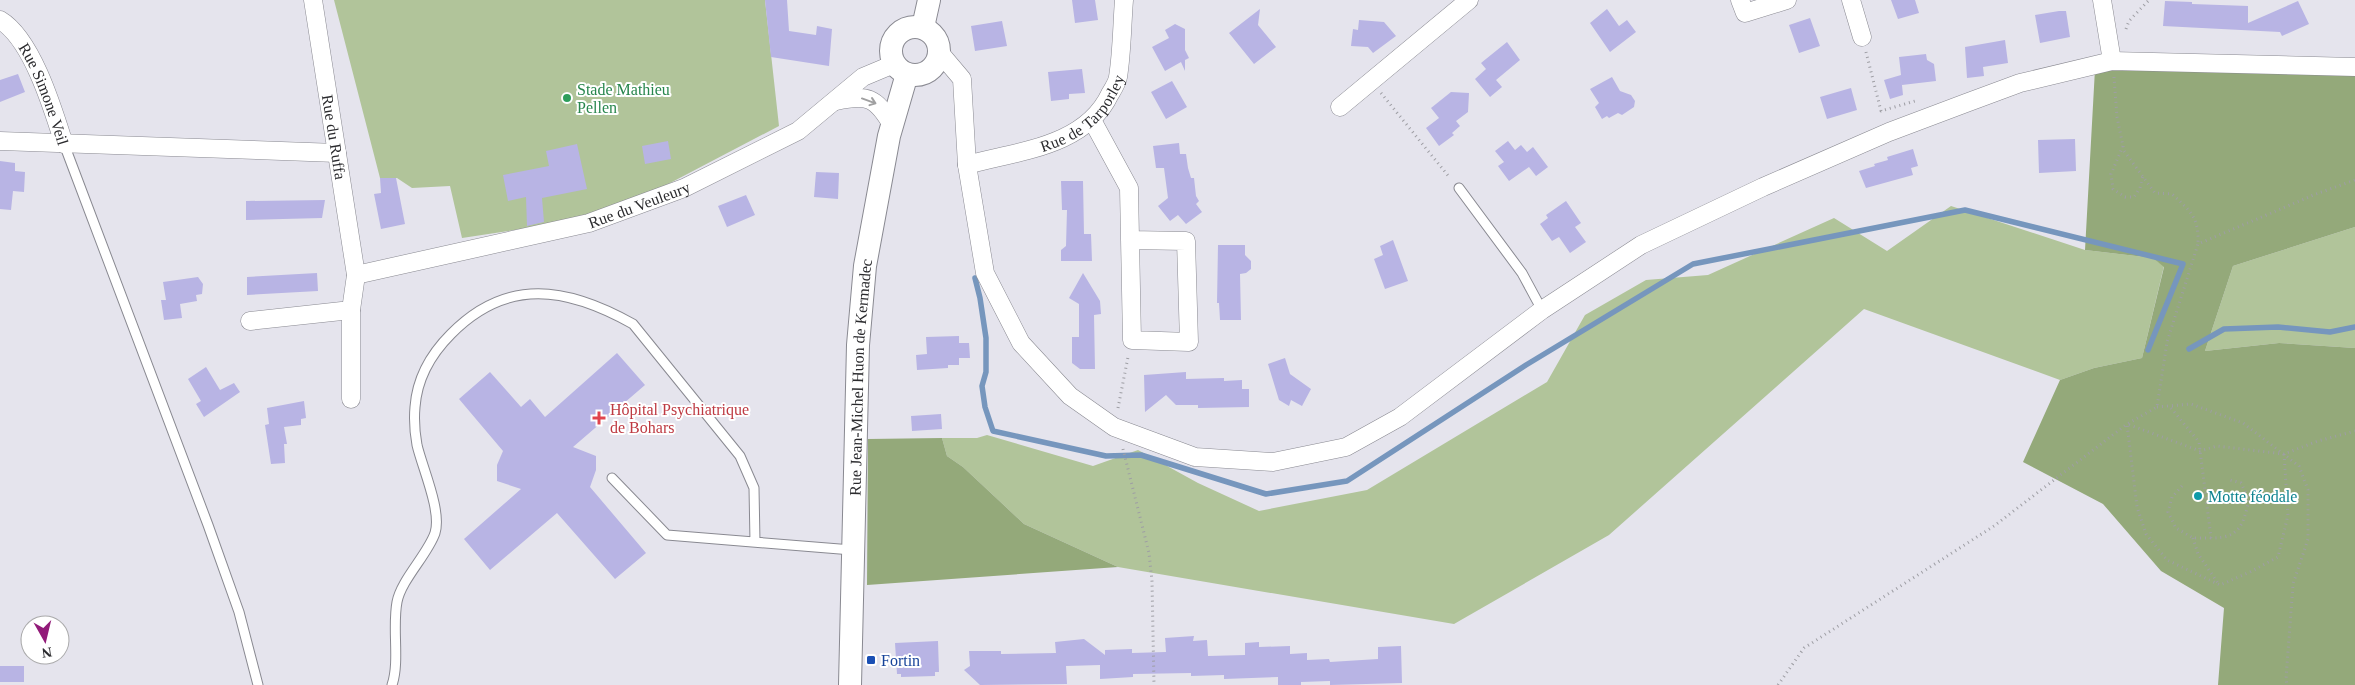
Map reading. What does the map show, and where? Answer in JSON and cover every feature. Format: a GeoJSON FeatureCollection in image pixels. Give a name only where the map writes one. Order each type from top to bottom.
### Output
{"type":"FeatureCollection","features":[{"type":"Feature","properties":{"kind":"street","name":"Rue du Ruffa"},"geometry":{"type":"LineString","coordinates":[[313,0],[356,275],[351,310],[351,399]]}},
{"type":"Feature","properties":{"kind":"street"},"geometry":{"type":"LineString","coordinates":[[923,27],[929,0]]}},
{"type":"Feature","properties":{"kind":"street","name":"Rue de Tarporley"},"geometry":{"type":"LineString","coordinates":[[967,165],[1059,141],[1075,133],[1092,120],[1106,103],[1118,79],[1124,0]]}},
{"type":"Feature","properties":{"kind":"street"},"geometry":{"type":"LineString","coordinates":[[1340,107],[1469,0]]}},
{"type":"Feature","properties":{"kind":"street"},"geometry":{"type":"LineString","coordinates":[[1742,7],[1787,0]]}},
{"type":"Feature","properties":{"kind":"street"},"geometry":{"type":"LineString","coordinates":[[1851,0],[1862,37]]}},
{"type":"Feature","properties":{"kind":"street"},"geometry":{"type":"LineString","coordinates":[[2102,0],[2112,61]]}},
{"type":"Feature","properties":{"kind":"street","name":"Rue Simone Veil"},"geometry":{"type":"LineString","coordinates":[[0,20],[9,25],[26,50],[39,75],[64,144],[0,141]]}},
{"type":"Feature","properties":{"kind":"street"},"geometry":{"type":"LineString","coordinates":[[940,52],[935,66],[929,72],[922,75],[901,69],[891,54],[892,44],[896,35],[904,29],[913,26],[923,27],[936,37],[940,52],[962,79],[967,165],[985,273],[1021,343],[1070,396],[1114,426],[1195,457],[1272,462],[1346,447],[1400,417],[1542,310],[1641,245],[1763,187],[1889,132],[2020,83],[2112,61],[2355,67]]}},
{"type":"Feature","properties":{"kind":"street","name":"Rue du Veuleury"},"geometry":{"type":"LineString","coordinates":[[356,275],[589,223],[684,188],[798,131],[836,102],[863,77],[901,69]]}},
{"type":"Feature","properties":{"kind":"street","name":"Rue Jean-Michel Huon de Kermadec"},"geometry":{"type":"LineString","coordinates":[[850,685],[858,345],[865,266],[901,69]]}},
{"type":"Feature","properties":{"kind":"street"},"geometry":{"type":"LineString","coordinates":[[836,102],[854,97],[869,98],[881,106],[892,125]]}},
{"type":"Feature","properties":{"kind":"street"},"geometry":{"type":"LineString","coordinates":[[1092,120],[1128,188],[1132,340],[1189,342],[1186,241],[1130,240]]}},
{"type":"Feature","properties":{"kind":"street"},"geometry":{"type":"LineString","coordinates":[[64,144],[337,153]]}},
{"type":"Feature","properties":{"kind":"street"},"geometry":{"type":"LineString","coordinates":[[250,321],[351,310]]}},
{"type":"Feature","properties":{"kind":"lane"},"geometry":{"type":"LineString","coordinates":[[64,144],[208,525],[239,612],[258,685]]}},
{"type":"Feature","properties":{"kind":"lane"},"geometry":{"type":"LineString","coordinates":[[1459,188],[1522,273],[1542,310]]}},
{"type":"Feature","properties":{"kind":"lane"},"geometry":{"type":"LineString","coordinates":[[392,685],[397,601],[436,532],[434,503],[417,443],[415,408],[420,380],[438,347],[466,319],[493,302],[521,294],[572,297],[609,311],[633,324],[678,383],[740,456],[754,488],[755,542]]}},
{"type":"Feature","properties":{"kind":"lane"},"geometry":{"type":"LineString","coordinates":[[612,478],[667,535],[852,550]]}},
{"type":"Feature","properties":{"kind":"path"},"geometry":{"type":"LineString","coordinates":[[2148,0],[2129,21],[2112,61],[2117,117],[2124,151],[2155,194],[2172,194],[2193,214],[2198,229],[2198,244],[2167,342],[2157,406]]}},
{"type":"Feature","properties":{"kind":"path"},"geometry":{"type":"LineString","coordinates":[[1862,37],[1881,111],[1918,100]]}},
{"type":"Feature","properties":{"kind":"path"},"geometry":{"type":"LineString","coordinates":[[1372,81],[1459,188]]}},
{"type":"Feature","properties":{"kind":"path"},"geometry":{"type":"LineString","coordinates":[[2123,146],[2112,174],[2113,189],[2125,197],[2134,197],[2140,188],[2143,176]]}},
{"type":"Feature","properties":{"kind":"path"},"geometry":{"type":"LineString","coordinates":[[2198,244],[2316,194],[2355,180]]}},
{"type":"Feature","properties":{"kind":"path"},"geometry":{"type":"LineString","coordinates":[[1114,426],[1132,340]]}},
{"type":"Feature","properties":{"kind":"path"},"geometry":{"type":"LineString","coordinates":[[1778,685],[1804,648],[1994,526],[2127,424],[2157,406],[2170,407],[2191,404],[2242,423],[2299,466],[2308,490],[2308,539],[2293,584],[2287,685]]}},
{"type":"Feature","properties":{"kind":"path"},"geometry":{"type":"LineString","coordinates":[[2170,407],[2198,442],[2211,538]]}},
{"type":"Feature","properties":{"kind":"path"},"geometry":{"type":"LineString","coordinates":[[2127,424],[2200,451],[2218,446],[2284,454],[2318,441],[2355,431]]}},
{"type":"Feature","properties":{"kind":"path"},"geometry":{"type":"LineString","coordinates":[[2127,424],[2137,507],[2146,534],[2167,560],[2220,584],[2250,572],[2278,557],[2288,515],[2284,454]]}},
{"type":"Feature","properties":{"kind":"path"},"geometry":{"type":"LineString","coordinates":[[1124,451],[1150,553],[1154,685]]}},
{"type":"Feature","properties":{"kind":"path"},"geometry":{"type":"LineString","coordinates":[[2182,486],[2172,497],[2168,512],[2176,528],[2193,538],[2226,538],[2238,531],[2245,516],[2249,500],[2241,483],[2230,480]]}},
{"type":"Feature","properties":{"kind":"path"},"geometry":{"type":"LineString","coordinates":[[2193,538],[2198,554],[2220,584]]}},
{"type":"Feature","properties":{"kind":"green space","name":"Stade Mathieu Pellen"},"geometry":{"type":"Polygon","coordinates":[[[334,0],[765,0],[779,126],[653,192],[561,223],[462,238],[450,186],[412,188],[397,178],[380,178],[334,0]]]}},
{"type":"Feature","properties":{"kind":"green space"},"geometry":{"type":"Polygon","coordinates":[[[2355,60],[2355,227],[2233,266],[2205,351],[2279,343],[2355,348],[2355,685],[2218,685],[2224,608],[2161,571],[2103,504],[2023,462],[2060,380],[2094,368],[2142,358],[2164,267],[2153,258],[2085,250],[2095,69],[2355,60]]]}},
{"type":"Feature","properties":{"kind":"green space"},"geometry":{"type":"Polygon","coordinates":[[[1951,206],[2085,250],[2153,258],[2164,266],[2142,358],[2094,368],[2060,380],[1864,309],[1609,535],[1454,624],[1118,567],[1024,524],[963,467],[947,456],[942,438],[977,438],[987,435],[1093,466],[1138,450],[1198,483],[1259,511],[1367,490],[1547,382],[1585,315],[1646,280],[1708,275],[1834,218],[1887,251],[1951,206]]]}},
{"type":"Feature","properties":{"kind":"green space"},"geometry":{"type":"Polygon","coordinates":[[[2355,227],[2355,348],[2279,343],[2205,351],[2233,266],[2355,227]]]}},
{"type":"Feature","properties":{"kind":"green space"},"geometry":{"type":"Polygon","coordinates":[[[942,438],[947,456],[963,467],[1024,524],[1118,567],[867,585],[868,439],[942,438]]]}},
{"type":"Feature","properties":{"kind":"building"},"geometry":{"type":"Polygon","coordinates":[[[765,0],[787,0],[789,31],[816,35],[817,26],[832,29],[829,66],[771,57],[765,0]]]}},
{"type":"Feature","properties":{"kind":"building"},"geometry":{"type":"Polygon","coordinates":[[[1072,0],[1095,0],[1098,20],[1075,23],[1072,0]]]}},
{"type":"Feature","properties":{"kind":"building"},"geometry":{"type":"Polygon","coordinates":[[[1891,0],[1915,0],[1919,13],[1898,19],[1891,0]]]}},
{"type":"Feature","properties":{"kind":"building"},"geometry":{"type":"Polygon","coordinates":[[[2165,1],[2248,6],[2248,23],[2298,1],[2309,24],[2282,36],[2280,32],[2163,26],[2165,1]]]}},
{"type":"Feature","properties":{"kind":"building"},"geometry":{"type":"Polygon","coordinates":[[[1260,9],[1258,25],[1276,47],[1254,64],[1229,33],[1260,9]]]}},
{"type":"Feature","properties":{"kind":"building"},"geometry":{"type":"Polygon","coordinates":[[[1607,9],[1619,26],[1627,20],[1636,32],[1610,52],[1590,23],[1607,9]]]}},
{"type":"Feature","properties":{"kind":"building"},"geometry":{"type":"Polygon","coordinates":[[[2066,11],[2070,37],[2040,43],[2035,15],[2066,11]]]}},
{"type":"Feature","properties":{"kind":"building"},"geometry":{"type":"Polygon","coordinates":[[[1810,18],[1820,46],[1799,53],[1789,25],[1810,18]]]}},
{"type":"Feature","properties":{"kind":"building"},"geometry":{"type":"Polygon","coordinates":[[[1359,20],[1384,22],[1396,36],[1373,53],[1368,47],[1351,46],[1353,29],[1358,30],[1359,20]]]}},
{"type":"Feature","properties":{"kind":"building"},"geometry":{"type":"Polygon","coordinates":[[[1002,21],[1007,46],[975,51],[971,26],[1002,21]]]}},
{"type":"Feature","properties":{"kind":"building"},"geometry":{"type":"Polygon","coordinates":[[[1175,24],[1185,29],[1185,50],[1189,58],[1185,60],[1185,71],[1181,62],[1165,71],[1152,47],[1169,38],[1165,30],[1175,24]]]}},
{"type":"Feature","properties":{"kind":"building"},"geometry":{"type":"Polygon","coordinates":[[[2005,40],[2008,63],[1983,67],[1984,76],[1967,78],[1965,47],[2005,40]]]}},
{"type":"Feature","properties":{"kind":"building"},"geometry":{"type":"Polygon","coordinates":[[[1507,42],[1520,60],[1496,80],[1502,87],[1490,97],[1475,79],[1486,69],[1481,63],[1507,42]]]}},
{"type":"Feature","properties":{"kind":"building"},"geometry":{"type":"Polygon","coordinates":[[[1926,54],[1927,60],[1934,64],[1936,81],[1902,85],[1901,76],[1903,95],[1890,99],[1884,80],[1901,75],[1899,57],[1926,54]]]}},
{"type":"Feature","properties":{"kind":"building"},"geometry":{"type":"Polygon","coordinates":[[[1082,69],[1085,93],[1069,94],[1069,99],[1051,101],[1048,72],[1082,69]]]}},
{"type":"Feature","properties":{"kind":"building"},"geometry":{"type":"Polygon","coordinates":[[[18,74],[25,92],[0,102],[0,80],[18,74]]]}},
{"type":"Feature","properties":{"kind":"building"},"geometry":{"type":"Polygon","coordinates":[[[1612,77],[1620,91],[1631,95],[1635,101],[1634,107],[1622,115],[1618,113],[1609,118],[1607,116],[1602,119],[1595,107],[1599,103],[1590,89],[1612,77]]]}},
{"type":"Feature","properties":{"kind":"building"},"geometry":{"type":"Polygon","coordinates":[[[1172,81],[1187,107],[1166,119],[1151,92],[1172,81]]]}},
{"type":"Feature","properties":{"kind":"building"},"geometry":{"type":"Polygon","coordinates":[[[1851,88],[1857,110],[1827,119],[1820,97],[1851,88]]]}},
{"type":"Feature","properties":{"kind":"building"},"geometry":{"type":"Polygon","coordinates":[[[1451,92],[1469,93],[1468,112],[1456,121],[1460,126],[1452,133],[1454,135],[1439,146],[1426,128],[1439,118],[1431,108],[1451,92]]]}},
{"type":"Feature","properties":{"kind":"building"},"geometry":{"type":"Polygon","coordinates":[[[2075,139],[2076,171],[2039,173],[2038,140],[2075,139]]]}},
{"type":"Feature","properties":{"kind":"building"},"geometry":{"type":"Polygon","coordinates":[[[668,141],[671,159],[645,164],[642,146],[668,141]]]}},
{"type":"Feature","properties":{"kind":"building"},"geometry":{"type":"Polygon","coordinates":[[[1508,141],[1515,150],[1521,145],[1527,152],[1533,147],[1548,167],[1536,176],[1529,167],[1509,181],[1498,166],[1504,162],[1495,151],[1508,141]]]}},
{"type":"Feature","properties":{"kind":"building"},"geometry":{"type":"Polygon","coordinates":[[[1179,143],[1180,154],[1186,154],[1191,178],[1194,178],[1196,196],[1199,201],[1196,204],[1202,212],[1186,224],[1178,215],[1170,221],[1158,206],[1168,198],[1164,168],[1156,168],[1153,146],[1179,143]]]}},
{"type":"Feature","properties":{"kind":"building"},"geometry":{"type":"Polygon","coordinates":[[[577,144],[587,189],[542,198],[544,222],[527,226],[526,197],[508,201],[503,175],[549,166],[546,151],[577,144]]]}},
{"type":"Feature","properties":{"kind":"building"},"geometry":{"type":"Polygon","coordinates":[[[1913,149],[1918,166],[1911,168],[1913,175],[1866,188],[1859,171],[1888,160],[1887,157],[1913,149]]]}},
{"type":"Feature","properties":{"kind":"building"},"geometry":{"type":"Polygon","coordinates":[[[0,161],[15,163],[15,171],[25,172],[24,192],[13,191],[11,210],[0,209],[0,161]]]}},
{"type":"Feature","properties":{"kind":"building"},"geometry":{"type":"Polygon","coordinates":[[[816,172],[839,173],[838,199],[814,197],[816,172]]]}},
{"type":"Feature","properties":{"kind":"building"},"geometry":{"type":"Polygon","coordinates":[[[380,178],[396,178],[405,224],[381,229],[374,194],[381,193],[380,178]]]}},
{"type":"Feature","properties":{"kind":"building"},"geometry":{"type":"Polygon","coordinates":[[[1061,181],[1083,181],[1084,234],[1091,234],[1092,261],[1061,261],[1061,250],[1066,246],[1067,210],[1062,210],[1061,181]]]}},
{"type":"Feature","properties":{"kind":"building"},"geometry":{"type":"Polygon","coordinates":[[[746,195],[755,215],[727,227],[718,206],[746,195]]]}},
{"type":"Feature","properties":{"kind":"building"},"geometry":{"type":"Polygon","coordinates":[[[325,200],[322,218],[246,220],[246,201],[325,200]]]}},
{"type":"Feature","properties":{"kind":"building"},"geometry":{"type":"Polygon","coordinates":[[[1566,201],[1581,223],[1575,227],[1586,242],[1570,253],[1559,237],[1552,241],[1540,224],[1548,218],[1546,215],[1566,201]]]}},
{"type":"Feature","properties":{"kind":"building"},"geometry":{"type":"Polygon","coordinates":[[[1393,240],[1408,281],[1385,289],[1374,259],[1383,255],[1380,246],[1393,240]]]}},
{"type":"Feature","properties":{"kind":"building"},"geometry":{"type":"Polygon","coordinates":[[[1218,245],[1245,245],[1245,255],[1251,261],[1251,269],[1246,273],[1240,274],[1241,320],[1220,320],[1219,303],[1217,303],[1218,245]]]}},
{"type":"Feature","properties":{"kind":"building"},"geometry":{"type":"Polygon","coordinates":[[[317,273],[318,291],[247,295],[247,277],[317,273]]]}},
{"type":"Feature","properties":{"kind":"building"},"geometry":{"type":"Polygon","coordinates":[[[1083,273],[1100,301],[1101,314],[1094,315],[1095,369],[1080,369],[1072,363],[1072,337],[1079,337],[1079,304],[1069,298],[1083,273]]]}},
{"type":"Feature","properties":{"kind":"building"},"geometry":{"type":"Polygon","coordinates":[[[198,277],[203,284],[202,294],[196,295],[197,301],[180,304],[182,318],[164,320],[161,300],[166,300],[163,282],[198,277]]]}},
{"type":"Feature","properties":{"kind":"building"},"geometry":{"type":"Polygon","coordinates":[[[959,336],[959,343],[969,343],[970,358],[959,358],[959,365],[948,365],[948,368],[917,370],[916,355],[927,354],[926,337],[959,336]]]}},
{"type":"Feature","properties":{"kind":"building"},"geometry":{"type":"Polygon","coordinates":[[[617,353],[645,385],[573,447],[596,456],[596,470],[590,487],[646,553],[615,579],[557,513],[490,570],[464,539],[521,489],[497,481],[497,465],[503,451],[459,399],[490,372],[521,407],[530,399],[545,417],[617,353]]]}},
{"type":"Feature","properties":{"kind":"building"},"geometry":{"type":"Polygon","coordinates":[[[1285,358],[1290,374],[1311,389],[1302,406],[1291,400],[1289,406],[1279,400],[1268,364],[1285,358]]]}},
{"type":"Feature","properties":{"kind":"building"},"geometry":{"type":"Polygon","coordinates":[[[206,367],[220,390],[234,383],[240,392],[204,417],[196,404],[201,401],[188,379],[206,367]]]}},
{"type":"Feature","properties":{"kind":"building"},"geometry":{"type":"Polygon","coordinates":[[[1186,372],[1186,379],[1224,378],[1224,381],[1242,380],[1242,389],[1249,389],[1249,407],[1198,408],[1198,405],[1176,405],[1166,395],[1145,412],[1144,375],[1186,372]]]}},
{"type":"Feature","properties":{"kind":"building"},"geometry":{"type":"Polygon","coordinates":[[[304,401],[306,418],[301,419],[301,425],[284,427],[287,444],[284,444],[285,463],[271,464],[265,425],[269,424],[267,408],[304,401]]]}},
{"type":"Feature","properties":{"kind":"building"},"geometry":{"type":"Polygon","coordinates":[[[941,414],[942,429],[912,431],[911,416],[941,414]]]}},
{"type":"Feature","properties":{"kind":"building"},"geometry":{"type":"Polygon","coordinates":[[[1194,636],[1193,641],[1207,640],[1208,656],[1245,655],[1245,643],[1259,642],[1259,647],[1290,646],[1290,654],[1307,653],[1307,660],[1329,659],[1330,662],[1378,659],[1378,647],[1401,646],[1402,683],[1330,685],[1330,681],[1301,682],[1301,685],[1278,685],[1278,677],[1224,679],[1224,675],[1191,676],[1191,673],[1133,674],[1133,677],[1100,679],[1100,665],[1066,666],[1067,684],[980,685],[964,670],[970,666],[969,651],[1001,651],[1001,654],[1056,653],[1055,642],[1084,639],[1105,655],[1105,650],[1132,649],[1132,653],[1166,652],[1165,638],[1194,636]]]}},
{"type":"Feature","properties":{"kind":"building"},"geometry":{"type":"Polygon","coordinates":[[[938,641],[939,672],[935,672],[935,676],[901,677],[901,674],[897,674],[895,643],[938,641]]]}},
{"type":"Feature","properties":{"kind":"building"},"geometry":{"type":"Polygon","coordinates":[[[0,666],[24,666],[24,682],[0,682],[0,666]]]}},
{"type":"Feature","properties":{"kind":"waterway"},"geometry":{"type":"LineString","coordinates":[[975,278],[986,338],[986,372],[982,386],[985,407],[993,431],[1106,456],[1141,455],[1266,494],[1347,481],[1526,365],[1693,264],[1965,210],[2183,264],[2148,350]]}},
{"type":"Feature","properties":{"kind":"waterway"},"geometry":{"type":"LineString","coordinates":[[2189,349],[2224,329],[2278,327],[2330,332],[2355,327]]}},
{"type":"Feature","properties":{"kind":"place","name":"Stade Mathieu Pellen"},"geometry":{"type":"Point","coordinates":[567,98]}},
{"type":"Feature","properties":{"kind":"place","name":"Hôpital Psychiatrique de Bohars"},"geometry":{"type":"Point","coordinates":[599,418]}},
{"type":"Feature","properties":{"kind":"place","name":"Motte féodale"},"geometry":{"type":"Point","coordinates":[2198,496]}},
{"type":"Feature","properties":{"kind":"place","name":"Fortin"},"geometry":{"type":"Point","coordinates":[871,660]}}]}
